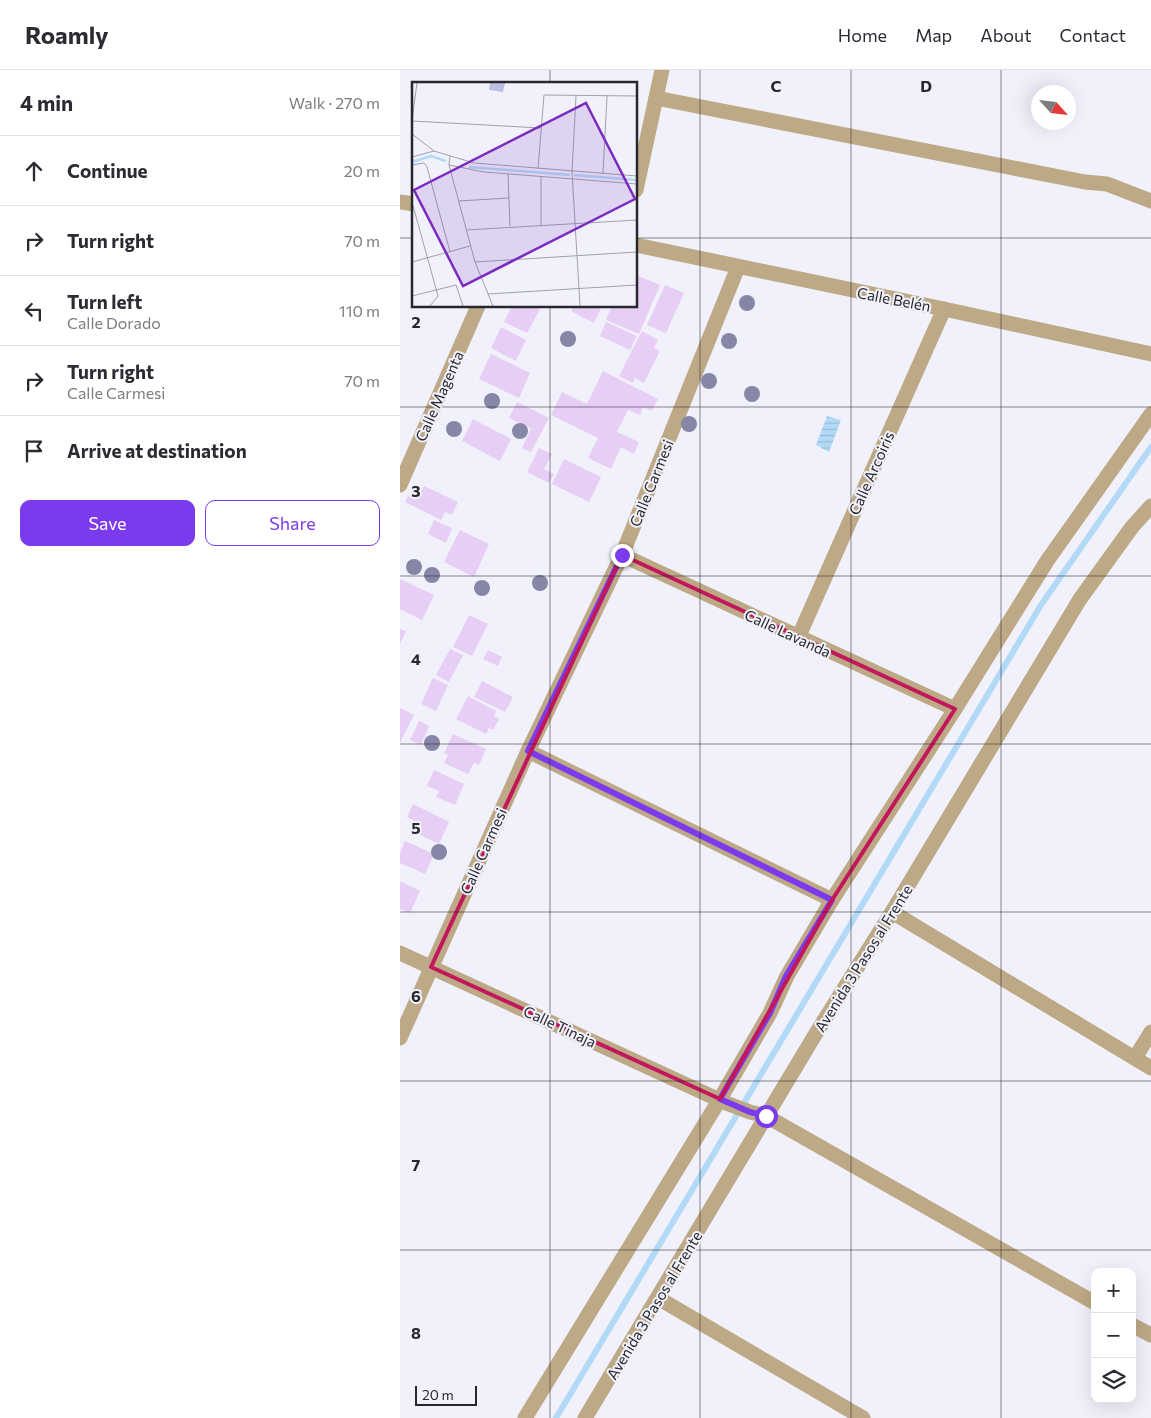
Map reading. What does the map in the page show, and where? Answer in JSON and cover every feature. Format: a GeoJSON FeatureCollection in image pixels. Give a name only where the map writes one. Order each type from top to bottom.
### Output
{"type":"FeatureCollection","features":[{"type":"Feature","properties":{"kind":"street"},"geometry":{"type":"LineString","coordinates":[[638,181],[662,70]]}},
{"type":"Feature","properties":{"kind":"street"},"geometry":{"type":"LineString","coordinates":[[656,98],[1085,182],[1107,184],[1151,201]]}},
{"type":"Feature","properties":{"kind":"street","name":"Calle Belén"},"geometry":{"type":"LineString","coordinates":[[638,245],[1151,354]]}},
{"type":"Feature","properties":{"kind":"street","name":"Calle Carmesi"},"geometry":{"type":"LineString","coordinates":[[400,1038],[528,751],[622,555],[738,267]]}},
{"type":"Feature","properties":{"kind":"street","name":"Calle Magenta"},"geometry":{"type":"LineString","coordinates":[[400,485],[477,308]]}},
{"type":"Feature","properties":{"kind":"street","name":"Calle Arcoiris"},"geometry":{"type":"LineString","coordinates":[[798,638],[944,309]]}},
{"type":"Feature","properties":{"kind":"street"},"geometry":{"type":"LineString","coordinates":[[525,1418],[723,1101],[770,1013],[786,976],[832,900],[955,710],[1047,561],[1151,414]]}},
{"type":"Feature","properties":{"kind":"street","name":"Avenida 3 Pasos al Frente"},"geometry":{"type":"LineString","coordinates":[[585,1418],[1080,599],[1132,527],[1151,506]]}},
{"type":"Feature","properties":{"kind":"street","name":"Calle Lavanda"},"geometry":{"type":"LineString","coordinates":[[622,555],[955,710]]}},
{"type":"Feature","properties":{"kind":"street"},"geometry":{"type":"LineString","coordinates":[[528,751],[832,900]]}},
{"type":"Feature","properties":{"kind":"street"},"geometry":{"type":"LineString","coordinates":[[892,912],[1151,1068]]}},
{"type":"Feature","properties":{"kind":"street","name":"Calle Tinaja"},"geometry":{"type":"LineString","coordinates":[[400,953],[723,1101],[766,1116],[1091,1301]]}},
{"type":"Feature","properties":{"kind":"street"},"geometry":{"type":"LineString","coordinates":[[1135,1058],[1151,1032]]}},
{"type":"Feature","properties":{"kind":"street"},"geometry":{"type":"LineString","coordinates":[[658,1298],[863,1418]]}},
{"type":"Feature","properties":{"kind":"street"},"geometry":{"type":"LineString","coordinates":[[1136,1327],[1151,1335]]}},
{"type":"Feature","properties":{"kind":"highlighted area"},"geometry":{"type":"Polygon","coordinates":[[[622,555],[955,709],[832,900],[720,1099],[431,967],[622,555]]]}},
{"type":"Feature","properties":{"kind":"water"},"geometry":{"type":"Polygon","coordinates":[[[827,416],[841,420],[829,452],[816,445],[827,416]]]}},
{"type":"Feature","properties":{"kind":"building"},"geometry":{"type":"Polygon","coordinates":[[[638,276],[660,285],[639,334],[606,320],[611,308],[638,308],[638,276]]]}},
{"type":"Feature","properties":{"kind":"building"},"geometry":{"type":"Polygon","coordinates":[[[665,285],[684,293],[666,333],[647,325],[665,285]]]}},
{"type":"Feature","properties":{"kind":"building"},"geometry":{"type":"Polygon","coordinates":[[[511,308],[540,309],[527,333],[504,322],[511,308]]]}},
{"type":"Feature","properties":{"kind":"building"},"geometry":{"type":"Polygon","coordinates":[[[573,308],[601,308],[594,323],[571,311],[573,308]]]}},
{"type":"Feature","properties":{"kind":"building"},"geometry":{"type":"Polygon","coordinates":[[[606,322],[637,336],[630,350],[600,336],[606,322]]]}},
{"type":"Feature","properties":{"kind":"building"},"geometry":{"type":"Polygon","coordinates":[[[501,327],[526,340],[516,361],[491,348],[501,327]]]}},
{"type":"Feature","properties":{"kind":"building"},"geometry":{"type":"Polygon","coordinates":[[[642,331],[658,340],[654,348],[660,351],[644,383],[635,378],[633,383],[619,376],[642,331]]]}},
{"type":"Feature","properties":{"kind":"building"},"geometry":{"type":"Polygon","coordinates":[[[491,354],[530,373],[519,398],[479,379],[491,354]]]}},
{"type":"Feature","properties":{"kind":"building"},"geometry":{"type":"Polygon","coordinates":[[[603,371],[658,399],[652,411],[643,407],[640,415],[628,410],[617,432],[639,442],[634,454],[621,447],[611,469],[588,458],[598,438],[551,415],[562,392],[587,404],[603,371]]]}},
{"type":"Feature","properties":{"kind":"building"},"geometry":{"type":"Polygon","coordinates":[[[517,402],[549,418],[531,452],[522,448],[531,428],[509,418],[517,402]]]}},
{"type":"Feature","properties":{"kind":"building"},"geometry":{"type":"Polygon","coordinates":[[[473,419],[511,439],[500,461],[462,441],[473,419]]]}},
{"type":"Feature","properties":{"kind":"building"},"geometry":{"type":"Polygon","coordinates":[[[539,448],[552,454],[544,469],[554,474],[549,483],[527,472],[539,448]]]}},
{"type":"Feature","properties":{"kind":"building"},"geometry":{"type":"Polygon","coordinates":[[[564,459],[601,477],[589,502],[552,484],[564,459]]]}},
{"type":"Feature","properties":{"kind":"building"},"geometry":{"type":"Polygon","coordinates":[[[424,486],[458,502],[452,515],[445,512],[441,520],[405,502],[408,496],[416,500],[424,486]]]}},
{"type":"Feature","properties":{"kind":"building"},"geometry":{"type":"Polygon","coordinates":[[[434,520],[452,528],[446,543],[428,534],[434,520]]]}},
{"type":"Feature","properties":{"kind":"building"},"geometry":{"type":"Polygon","coordinates":[[[460,530],[489,544],[474,577],[444,562],[460,530]]]}},
{"type":"Feature","properties":{"kind":"building"},"geometry":{"type":"Polygon","coordinates":[[[400,579],[434,595],[422,620],[400,609],[400,579]]]}},
{"type":"Feature","properties":{"kind":"building"},"geometry":{"type":"Polygon","coordinates":[[[469,615],[488,624],[472,656],[453,647],[469,615]]]}},
{"type":"Feature","properties":{"kind":"building"},"geometry":{"type":"Polygon","coordinates":[[[400,629],[406,631],[400,644],[400,629]]]}},
{"type":"Feature","properties":{"kind":"building"},"geometry":{"type":"Polygon","coordinates":[[[450,649],[463,655],[449,682],[436,675],[450,649]]]}},
{"type":"Feature","properties":{"kind":"building"},"geometry":{"type":"Polygon","coordinates":[[[488,650],[502,657],[498,666],[483,659],[488,650]]]}},
{"type":"Feature","properties":{"kind":"building"},"geometry":{"type":"Polygon","coordinates":[[[433,678],[448,685],[436,711],[421,704],[433,678]]]}},
{"type":"Feature","properties":{"kind":"building"},"geometry":{"type":"Polygon","coordinates":[[[482,681],[513,697],[505,712],[474,697],[482,681]]]}},
{"type":"Feature","properties":{"kind":"building"},"geometry":{"type":"Polygon","coordinates":[[[468,696],[496,711],[494,716],[499,719],[493,730],[489,728],[486,734],[456,719],[468,696]]]}},
{"type":"Feature","properties":{"kind":"building"},"geometry":{"type":"Polygon","coordinates":[[[400,708],[414,715],[400,743],[400,708]]]}},
{"type":"Feature","properties":{"kind":"building"},"geometry":{"type":"Polygon","coordinates":[[[419,721],[429,726],[421,745],[410,740],[419,721]]]}},
{"type":"Feature","properties":{"kind":"building"},"geometry":{"type":"Polygon","coordinates":[[[453,734],[486,749],[479,765],[474,763],[468,774],[444,763],[448,755],[444,753],[453,734]]]}},
{"type":"Feature","properties":{"kind":"building"},"geometry":{"type":"Polygon","coordinates":[[[434,770],[464,784],[455,805],[436,797],[439,791],[427,786],[434,770]]]}},
{"type":"Feature","properties":{"kind":"building"},"geometry":{"type":"Polygon","coordinates":[[[413,804],[449,822],[439,844],[412,831],[416,822],[407,817],[413,804]]]}},
{"type":"Feature","properties":{"kind":"building"},"geometry":{"type":"Polygon","coordinates":[[[405,841],[434,854],[425,874],[400,863],[400,853],[405,841]]]}},
{"type":"Feature","properties":{"kind":"building"},"geometry":{"type":"Polygon","coordinates":[[[400,881],[420,891],[410,913],[400,909],[400,881]]]}},
{"type":"Feature","properties":{"kind":"waterway"},"geometry":{"type":"LineString","coordinates":[[556,1418],[1041,605],[1151,447]]}},
{"type":"Feature","properties":{"kind":"route"},"geometry":{"type":"LineString","coordinates":[[622,555],[528,751],[832,900],[786,976],[770,1013],[720,1099],[750,1112],[766,1116]]}}]}
